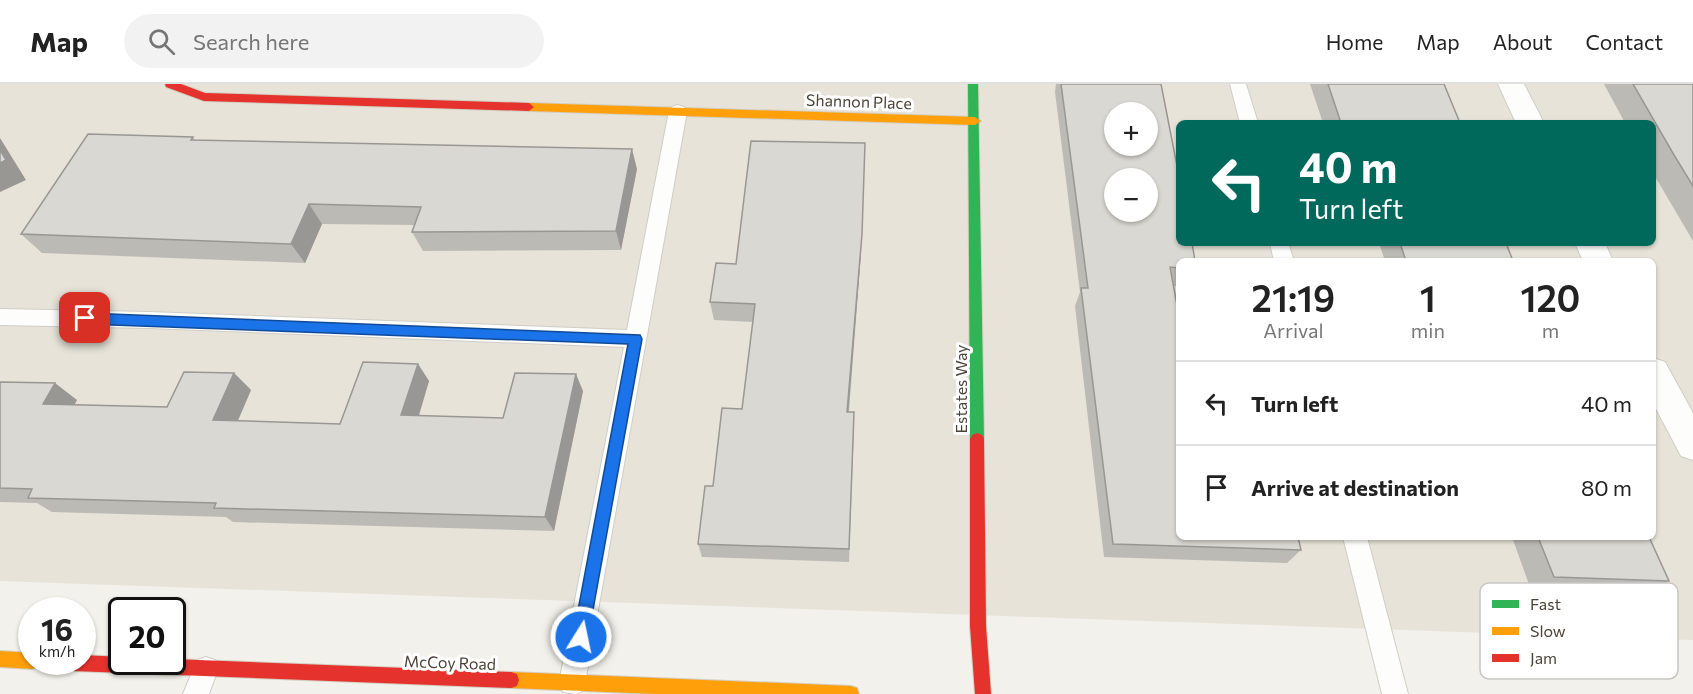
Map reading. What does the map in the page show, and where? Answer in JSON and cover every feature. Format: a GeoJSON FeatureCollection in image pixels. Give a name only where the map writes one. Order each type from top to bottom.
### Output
{"type":"FeatureCollection","features":[{"type":"Feature","properties":{"kind":"street","name":"Shannon Place"},"geometry":{"type":"LineString","coordinates":[[170,84],[204,97],[975,121]]}},
{"type":"Feature","properties":{"kind":"street","name":"Estates Way"},"geometry":{"type":"LineString","coordinates":[[973,84],[978,614],[983,694]]}},
{"type":"Feature","properties":{"kind":"street"},"geometry":{"type":"LineString","coordinates":[[1511,84],[1529,120]]}},
{"type":"Feature","properties":{"kind":"street"},"geometry":{"type":"LineString","coordinates":[[1656,377],[1693,445]]}},
{"type":"Feature","properties":{"kind":"street"},"geometry":{"type":"LineString","coordinates":[[0,659],[18,660]]}},
{"type":"Feature","properties":{"kind":"street","name":"McCoy Road"},"geometry":{"type":"LineString","coordinates":[[96,664],[582,687],[851,694]]}},
{"type":"Feature","properties":{"kind":"lane"},"geometry":{"type":"LineString","coordinates":[[1239,84],[1247,120]]}},
{"type":"Feature","properties":{"kind":"lane"},"geometry":{"type":"LineString","coordinates":[[582,687],[636,339],[678,111]]}},
{"type":"Feature","properties":{"kind":"lane"},"geometry":{"type":"LineString","coordinates":[[0,316],[636,339]]}},
{"type":"Feature","properties":{"kind":"lane"},"geometry":{"type":"LineString","coordinates":[[1356,540],[1395,694]]}},
{"type":"Feature","properties":{"kind":"lane"},"geometry":{"type":"LineString","coordinates":[[196,694],[206,669]]}},
{"type":"Feature","properties":{"kind":"shaded area"},"geometry":{"type":"Polygon","coordinates":[[[0,84],[1693,84],[1693,640],[1678,639],[1678,583],[1480,583],[1480,633],[0,581],[0,84]]]}},
{"type":"Feature","properties":{"kind":"building"},"geometry":{"type":"Polygon","coordinates":[[[1061,84],[1161,84],[1176,161],[1176,246],[1192,246],[1194,258],[1176,258],[1176,268],[1170,267],[1176,300],[1176,540],[1299,540],[1301,550],[1113,544],[1081,288],[1088,288],[1061,84]]]}},
{"type":"Feature","properties":{"kind":"building"},"geometry":{"type":"Polygon","coordinates":[[[1328,84],[1444,84],[1459,120],[1340,120],[1328,84]]]}},
{"type":"Feature","properties":{"kind":"building"},"geometry":{"type":"Polygon","coordinates":[[[1633,84],[1693,84],[1693,186],[1656,124],[1656,120],[1654,120],[1633,84]]]}},
{"type":"Feature","properties":{"kind":"building"},"geometry":{"type":"Polygon","coordinates":[[[88,134],[193,137],[191,140],[632,149],[616,231],[412,232],[421,207],[309,204],[291,244],[21,234],[88,134]]]}},
{"type":"Feature","properties":{"kind":"building"},"geometry":{"type":"Polygon","coordinates":[[[751,141],[865,143],[862,234],[847,412],[854,412],[849,549],[698,544],[705,486],[713,486],[722,408],[742,409],[755,304],[710,302],[716,263],[736,264],[751,141]]]}},
{"type":"Feature","properties":{"kind":"building"},"geometry":{"type":"Polygon","coordinates":[[[0,150],[6,160],[0,163],[0,150]]]}},
{"type":"Feature","properties":{"kind":"building"},"geometry":{"type":"Polygon","coordinates":[[[1401,246],[1507,246],[1512,258],[1405,258],[1401,246]]]}},
{"type":"Feature","properties":{"kind":"building"},"geometry":{"type":"Polygon","coordinates":[[[363,362],[418,364],[401,415],[503,418],[515,373],[576,374],[545,517],[214,508],[216,503],[28,498],[32,489],[0,488],[0,382],[55,383],[43,404],[167,407],[184,372],[234,373],[213,420],[340,424],[363,362]]]}},
{"type":"Feature","properties":{"kind":"building"},"geometry":{"type":"Polygon","coordinates":[[[1539,540],[1650,540],[1669,581],[1554,577],[1539,540]]]}},
{"type":"Feature","properties":{"kind":"traffic: fast"},"geometry":{"type":"LineString","coordinates":[[973,84],[977,439]]}},
{"type":"Feature","properties":{"kind":"traffic: slow"},"geometry":{"type":"LineString","coordinates":[[529,107],[975,121]]}},
{"type":"Feature","properties":{"kind":"traffic: slow"},"geometry":{"type":"LineString","coordinates":[[0,659],[18,660]]}},
{"type":"Feature","properties":{"kind":"traffic: slow"},"geometry":{"type":"LineString","coordinates":[[511,680],[851,694]]}},
{"type":"Feature","properties":{"kind":"traffic: jam"},"geometry":{"type":"LineString","coordinates":[[170,84],[204,97],[529,107]]}},
{"type":"Feature","properties":{"kind":"traffic: jam"},"geometry":{"type":"LineString","coordinates":[[977,439],[978,626],[983,694]]}},
{"type":"Feature","properties":{"kind":"traffic: jam"},"geometry":{"type":"LineString","coordinates":[[96,664],[511,680]]}},
{"type":"Feature","properties":{"kind":"route"},"geometry":{"type":"LineString","coordinates":[[85,318],[636,339],[581,637]]}}]}
